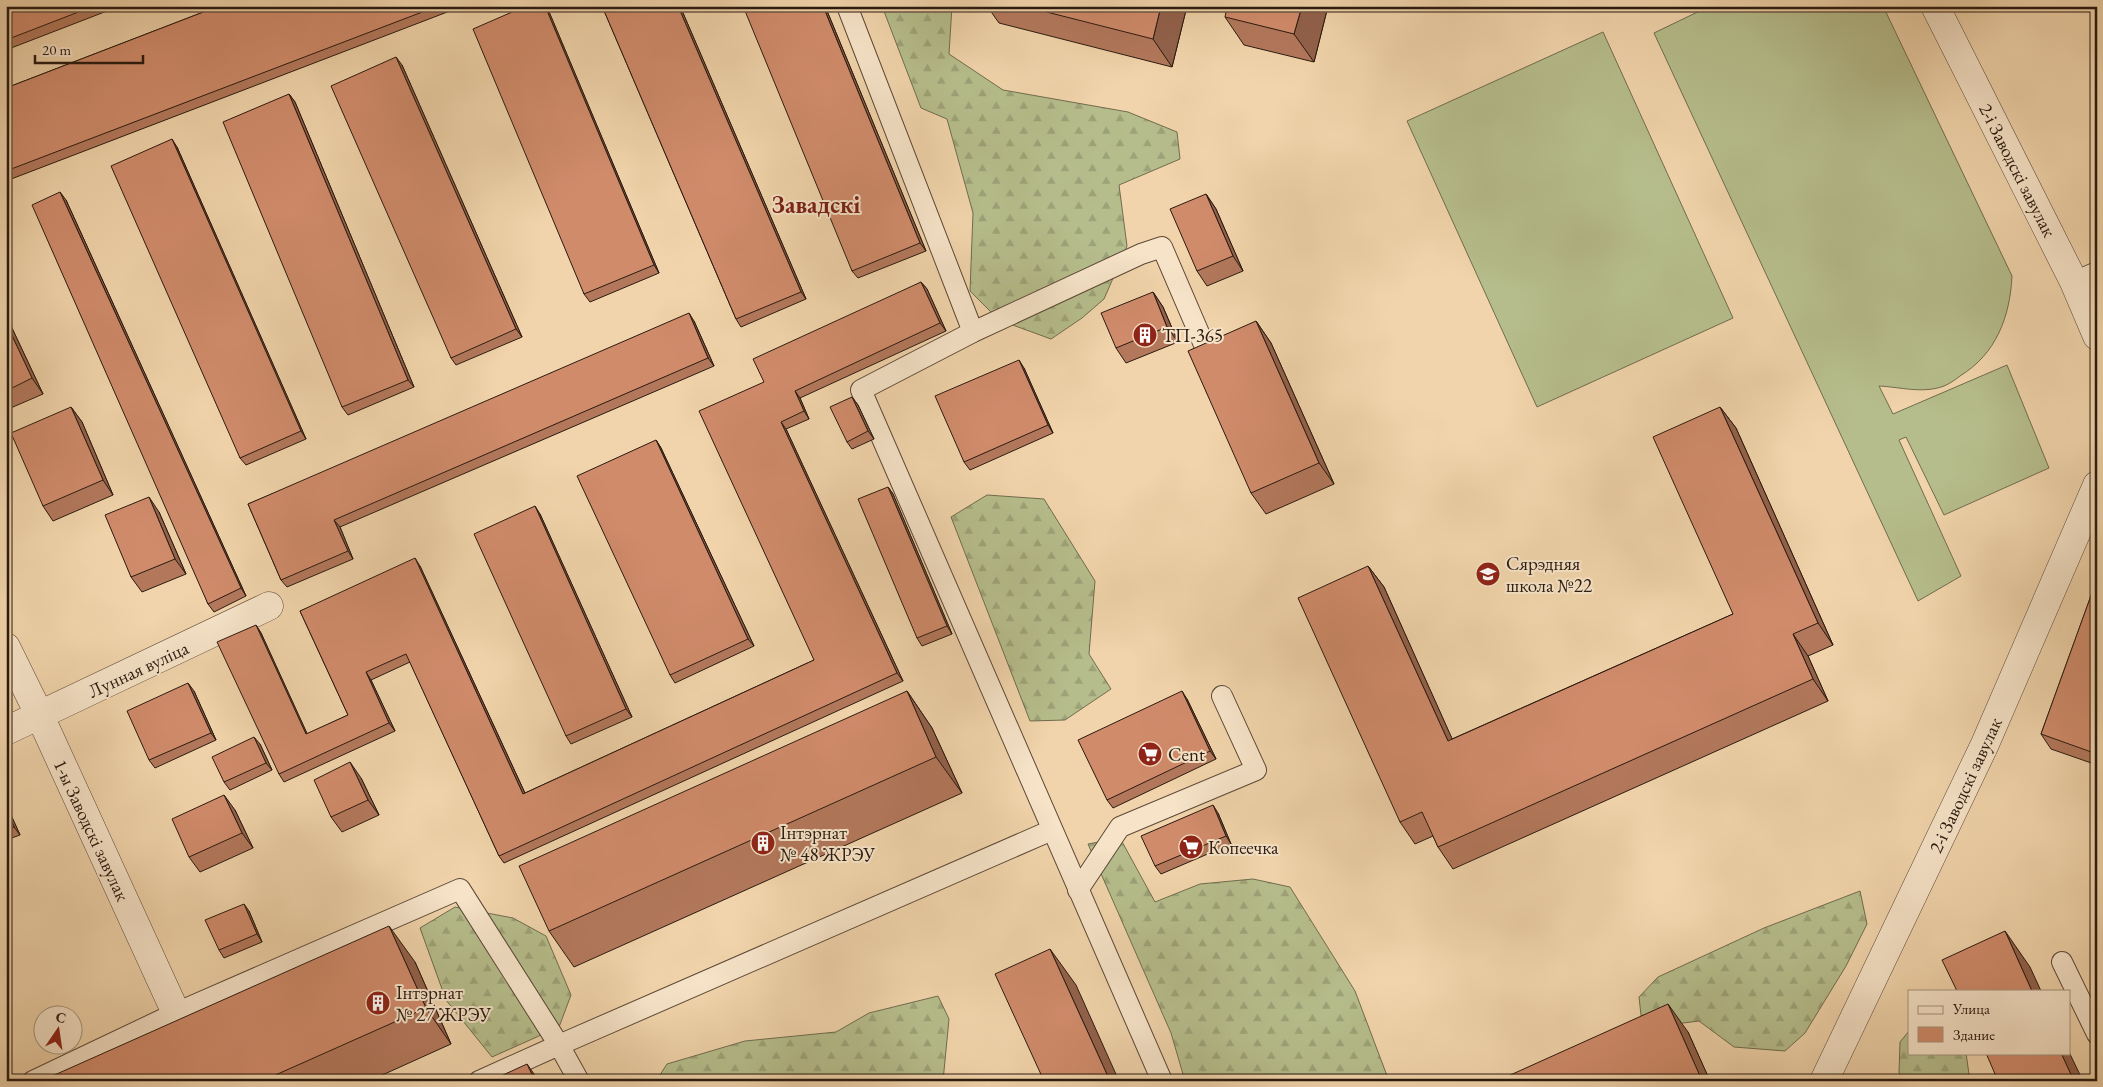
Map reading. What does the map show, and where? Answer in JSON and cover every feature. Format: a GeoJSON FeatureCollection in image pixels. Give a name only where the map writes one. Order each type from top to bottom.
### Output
{"type":"FeatureCollection","features":[{"type":"Feature","properties":{"kind":"street","name":"2-і Заводскі завулак"},"geometry":{"type":"LineString","coordinates":[[1935,6],[2086,277],[2097,336]]}},
{"type":"Feature","properties":{"kind":"street","name":"2-і Заводскі завулак"},"geometry":{"type":"LineString","coordinates":[[1824,1081],[1985,744],[2097,485]]}},
{"type":"Feature","properties":{"kind":"street","name":"Лунная вуліца"},"geometry":{"type":"LineString","coordinates":[[6,731],[269,606]]}},
{"type":"Feature","properties":{"kind":"street","name":"1-ы Заводскі завулак"},"geometry":{"type":"LineString","coordinates":[[6,647],[40,716],[176,1013]]}},
{"type":"Feature","properties":{"kind":"lane"},"geometry":{"type":"LineString","coordinates":[[847,6],[973,332]]}},
{"type":"Feature","properties":{"kind":"lane"},"geometry":{"type":"LineString","coordinates":[[1162,1081],[861,390],[973,332],[1141,254],[1162,247],[1205,347]]}},
{"type":"Feature","properties":{"kind":"lane"},"geometry":{"type":"LineString","coordinates":[[1078,890],[1120,828],[1256,770],[1222,696]]}},
{"type":"Feature","properties":{"kind":"lane"},"geometry":{"type":"LineString","coordinates":[[479,1081],[1052,830]]}},
{"type":"Feature","properties":{"kind":"lane"},"geometry":{"type":"LineString","coordinates":[[33,1081],[176,1013],[460,888],[579,1081]]}},
{"type":"Feature","properties":{"kind":"lane"},"geometry":{"type":"LineString","coordinates":[[2062,962],[2097,1034]]}},
{"type":"Feature","properties":{"kind":"green space"},"geometry":{"type":"Polygon","coordinates":[[[882,6],[952,6],[949,54],[1003,90],[1128,112],[1177,132],[1180,159],[1119,185],[1127,246],[1104,299],[1082,318],[1051,339],[999,320],[970,291],[973,213],[947,119],[921,108],[882,6]]]}},
{"type":"Feature","properties":{"kind":"green space"},"geometry":{"type":"Polygon","coordinates":[[[1710,6],[1883,6],[2012,276],[2008,306],[1999,333],[1992,346],[1972,367],[1950,383],[1928,390],[1879,386],[1893,414],[2007,365],[2049,468],[1944,515],[1906,437],[1899,440],[1961,576],[1918,601],[1654,33],[1710,6]]]}},
{"type":"Feature","properties":{"kind":"green space"},"geometry":{"type":"Polygon","coordinates":[[[1603,32],[1733,318],[1537,407],[1407,121],[1603,32]]]}},
{"type":"Feature","properties":{"kind":"green space"},"geometry":{"type":"Polygon","coordinates":[[[987,495],[1044,499],[1095,581],[1089,654],[1111,689],[1065,720],[1030,721],[951,517],[987,495]]]}},
{"type":"Feature","properties":{"kind":"green space"},"geometry":{"type":"Polygon","coordinates":[[[1120,838],[1155,902],[1200,884],[1253,879],[1290,887],[1355,991],[1389,1081],[1185,1081],[1171,1033],[1088,844],[1120,838]]]}},
{"type":"Feature","properties":{"kind":"green space"},"geometry":{"type":"Polygon","coordinates":[[[1860,891],[1867,924],[1846,966],[1805,1033],[1785,1051],[1734,1047],[1699,1021],[1675,1024],[1642,1024],[1639,997],[1658,977],[1764,928],[1860,891]]]}},
{"type":"Feature","properties":{"kind":"green space"},"geometry":{"type":"Polygon","coordinates":[[[455,907],[513,918],[546,936],[571,995],[559,1027],[492,1057],[446,1000],[420,928],[455,907]]]}},
{"type":"Feature","properties":{"kind":"green space"},"geometry":{"type":"Polygon","coordinates":[[[938,996],[949,1019],[943,1081],[656,1081],[667,1064],[745,1041],[836,1032],[869,1013],[938,996]]]}},
{"type":"Feature","properties":{"kind":"green space"},"geometry":{"type":"Polygon","coordinates":[[[1908,1032],[1908,1054],[1966,1054],[1970,1081],[1904,1081],[1899,1073],[1900,1042],[1908,1032]]]}},
{"type":"Feature","properties":{"kind":"building"},"geometry":{"type":"Polygon","coordinates":[[[6,6],[94,6],[6,40],[6,6]]]}},
{"type":"Feature","properties":{"kind":"building"},"geometry":{"type":"Polygon","coordinates":[[[219,6],[438,6],[6,171],[6,88],[219,6]]]}},
{"type":"Feature","properties":{"kind":"building"},"geometry":{"type":"Polygon","coordinates":[[[526,6],[545,6],[654,265],[584,294],[473,29],[526,6]]]}},
{"type":"Feature","properties":{"kind":"building"},"geometry":{"type":"Polygon","coordinates":[[[602,6],[678,6],[801,292],[736,319],[602,6]]]}},
{"type":"Feature","properties":{"kind":"building"},"geometry":{"type":"Polygon","coordinates":[[[743,6],[823,6],[920,243],[852,271],[743,6]]]}},
{"type":"Feature","properties":{"kind":"building"},"geometry":{"type":"Polygon","coordinates":[[[1023,6],[1161,6],[1153,39],[1023,6]]]}},
{"type":"Feature","properties":{"kind":"building"},"geometry":{"type":"Polygon","coordinates":[[[1227,6],[1302,6],[1294,34],[1225,17],[1227,6]]]}},
{"type":"Feature","properties":{"kind":"building"},"geometry":{"type":"Polygon","coordinates":[[[396,57],[516,329],[451,358],[331,86],[396,57]]]}},
{"type":"Feature","properties":{"kind":"building"},"geometry":{"type":"Polygon","coordinates":[[[289,94],[408,380],[342,407],[223,122],[289,94]]]}},
{"type":"Feature","properties":{"kind":"building"},"geometry":{"type":"Polygon","coordinates":[[[172,139],[301,431],[240,458],[111,166],[172,139]]]}},
{"type":"Feature","properties":{"kind":"building"},"geometry":{"type":"Polygon","coordinates":[[[60,192],[241,588],[208,604],[32,205],[60,192]]]}},
{"type":"Feature","properties":{"kind":"building"},"geometry":{"type":"Polygon","coordinates":[[[1206,194],[1233,256],[1197,271],[1170,209],[1206,194]]]}},
{"type":"Feature","properties":{"kind":"building"},"geometry":{"type":"Polygon","coordinates":[[[921,282],[940,323],[795,391],[804,411],[781,422],[897,673],[499,856],[406,654],[366,672],[389,723],[279,774],[217,642],[256,625],[306,734],[348,715],[300,611],[415,558],[523,794],[814,660],[699,411],[764,382],[753,359],[921,282]]]}},
{"type":"Feature","properties":{"kind":"building"},"geometry":{"type":"Polygon","coordinates":[[[1153,292],[1167,327],[1116,348],[1101,313],[1153,292]]]}},
{"type":"Feature","properties":{"kind":"building"},"geometry":{"type":"Polygon","coordinates":[[[689,313],[708,358],[334,520],[348,551],[281,580],[248,504],[689,313]]]}},
{"type":"Feature","properties":{"kind":"building"},"geometry":{"type":"Polygon","coordinates":[[[1256,321],[1319,463],[1251,493],[1188,351],[1256,321]]]}},
{"type":"Feature","properties":{"kind":"building"},"geometry":{"type":"Polygon","coordinates":[[[6,323],[32,378],[6,391],[6,323]]]}},
{"type":"Feature","properties":{"kind":"building"},"geometry":{"type":"Polygon","coordinates":[[[1019,360],[1048,425],[964,462],[935,396],[1019,360]]]}},
{"type":"Feature","properties":{"kind":"building"},"geometry":{"type":"Polygon","coordinates":[[[852,397],[868,431],[847,442],[830,407],[852,397]]]}},
{"type":"Feature","properties":{"kind":"building"},"geometry":{"type":"Polygon","coordinates":[[[71,407],[103,480],[43,506],[11,433],[71,407]]]}},
{"type":"Feature","properties":{"kind":"building"},"geometry":{"type":"Polygon","coordinates":[[[1720,407],[1818,623],[1793,634],[1813,679],[1438,847],[1422,812],[1400,822],[1298,598],[1368,566],[1448,741],[1733,614],[1653,437],[1720,407]]]}},
{"type":"Feature","properties":{"kind":"building"},"geometry":{"type":"Polygon","coordinates":[[[656,440],[748,639],[670,675],[577,476],[656,440]]]}},
{"type":"Feature","properties":{"kind":"building"},"geometry":{"type":"Polygon","coordinates":[[[888,487],[947,626],[917,638],[858,499],[888,487]]]}},
{"type":"Feature","properties":{"kind":"building"},"geometry":{"type":"Polygon","coordinates":[[[149,497],[175,559],[131,577],[105,515],[149,497]]]}},
{"type":"Feature","properties":{"kind":"building"},"geometry":{"type":"Polygon","coordinates":[[[535,506],[626,709],[566,736],[474,534],[535,506]]]}},
{"type":"Feature","properties":{"kind":"building"},"geometry":{"type":"Polygon","coordinates":[[[2097,579],[2097,754],[2041,734],[2097,579]]]}},
{"type":"Feature","properties":{"kind":"building"},"geometry":{"type":"Polygon","coordinates":[[[188,683],[211,733],[149,760],[127,711],[188,683]]]}},
{"type":"Feature","properties":{"kind":"building"},"geometry":{"type":"Polygon","coordinates":[[[907,691],[936,757],[549,931],[519,866],[907,691]]]}},
{"type":"Feature","properties":{"kind":"building","name":"Cent"},"geometry":{"type":"Polygon","coordinates":[[[1182,691],[1210,751],[1107,800],[1078,740],[1182,691]]]}},
{"type":"Feature","properties":{"kind":"building"},"geometry":{"type":"Polygon","coordinates":[[[254,737],[266,763],[224,782],[212,757],[254,737]]]}},
{"type":"Feature","properties":{"kind":"building"},"geometry":{"type":"Polygon","coordinates":[[[350,762],[368,800],[331,817],[314,780],[350,762]]]}},
{"type":"Feature","properties":{"kind":"building"},"geometry":{"type":"Polygon","coordinates":[[[224,795],[242,833],[189,857],[172,819],[224,795]]]}},
{"type":"Feature","properties":{"kind":"building"},"geometry":{"type":"Polygon","coordinates":[[[1213,805],[1226,836],[1155,866],[1141,836],[1213,805]]]}},
{"type":"Feature","properties":{"kind":"building"},"geometry":{"type":"Polygon","coordinates":[[[6,809],[14,827],[6,830],[6,809]]]}},
{"type":"Feature","properties":{"kind":"building"},"geometry":{"type":"Polygon","coordinates":[[[244,904],[257,934],[219,950],[205,920],[244,904]]]}},
{"type":"Feature","properties":{"kind":"building"},"geometry":{"type":"Polygon","coordinates":[[[389,926],[426,1008],[262,1081],[41,1081],[389,926]]]}},
{"type":"Feature","properties":{"kind":"building"},"geometry":{"type":"Polygon","coordinates":[[[2005,931],[2032,990],[1957,990],[1942,960],[2005,931]]]}},
{"type":"Feature","properties":{"kind":"building"},"geometry":{"type":"Polygon","coordinates":[[[1050,949],[1110,1081],[1044,1081],[995,974],[1050,949]]]}},
{"type":"Feature","properties":{"kind":"building"},"geometry":{"type":"Polygon","coordinates":[[[1668,1004],[1700,1076],[1690,1081],[1497,1081],[1668,1004]]]}},
{"type":"Feature","properties":{"kind":"building"},"geometry":{"type":"Polygon","coordinates":[[[1986,1054],[2061,1054],[2074,1081],[1998,1081],[1986,1054]]]}},
{"type":"Feature","properties":{"kind":"building"},"geometry":{"type":"Polygon","coordinates":[[[527,1064],[535,1081],[490,1081],[527,1064]]]}},
{"type":"Feature","properties":{"kind":"place","name":"ТП-365"},"geometry":{"type":"Point","coordinates":[1145,335]}},
{"type":"Feature","properties":{"kind":"place","name":"Сярэдняя школа №22"},"geometry":{"type":"Point","coordinates":[1488,574]}},
{"type":"Feature","properties":{"kind":"place","name":"Cent"},"geometry":{"type":"Point","coordinates":[1150,754]}},
{"type":"Feature","properties":{"kind":"place","name":"Інтэрнат № 48 ЖРЭУ"},"geometry":{"type":"Point","coordinates":[763,843]}},
{"type":"Feature","properties":{"kind":"place","name":"Копеечка"},"geometry":{"type":"Point","coordinates":[1191,847]}},
{"type":"Feature","properties":{"kind":"place","name":"Інтэрнат № 27 ЖРЭУ"},"geometry":{"type":"Point","coordinates":[378,1003]}},
{"type":"Feature","properties":{"kind":"district","name":"Завадскі"},"geometry":{"type":"Point","coordinates":[816,205]}}]}
